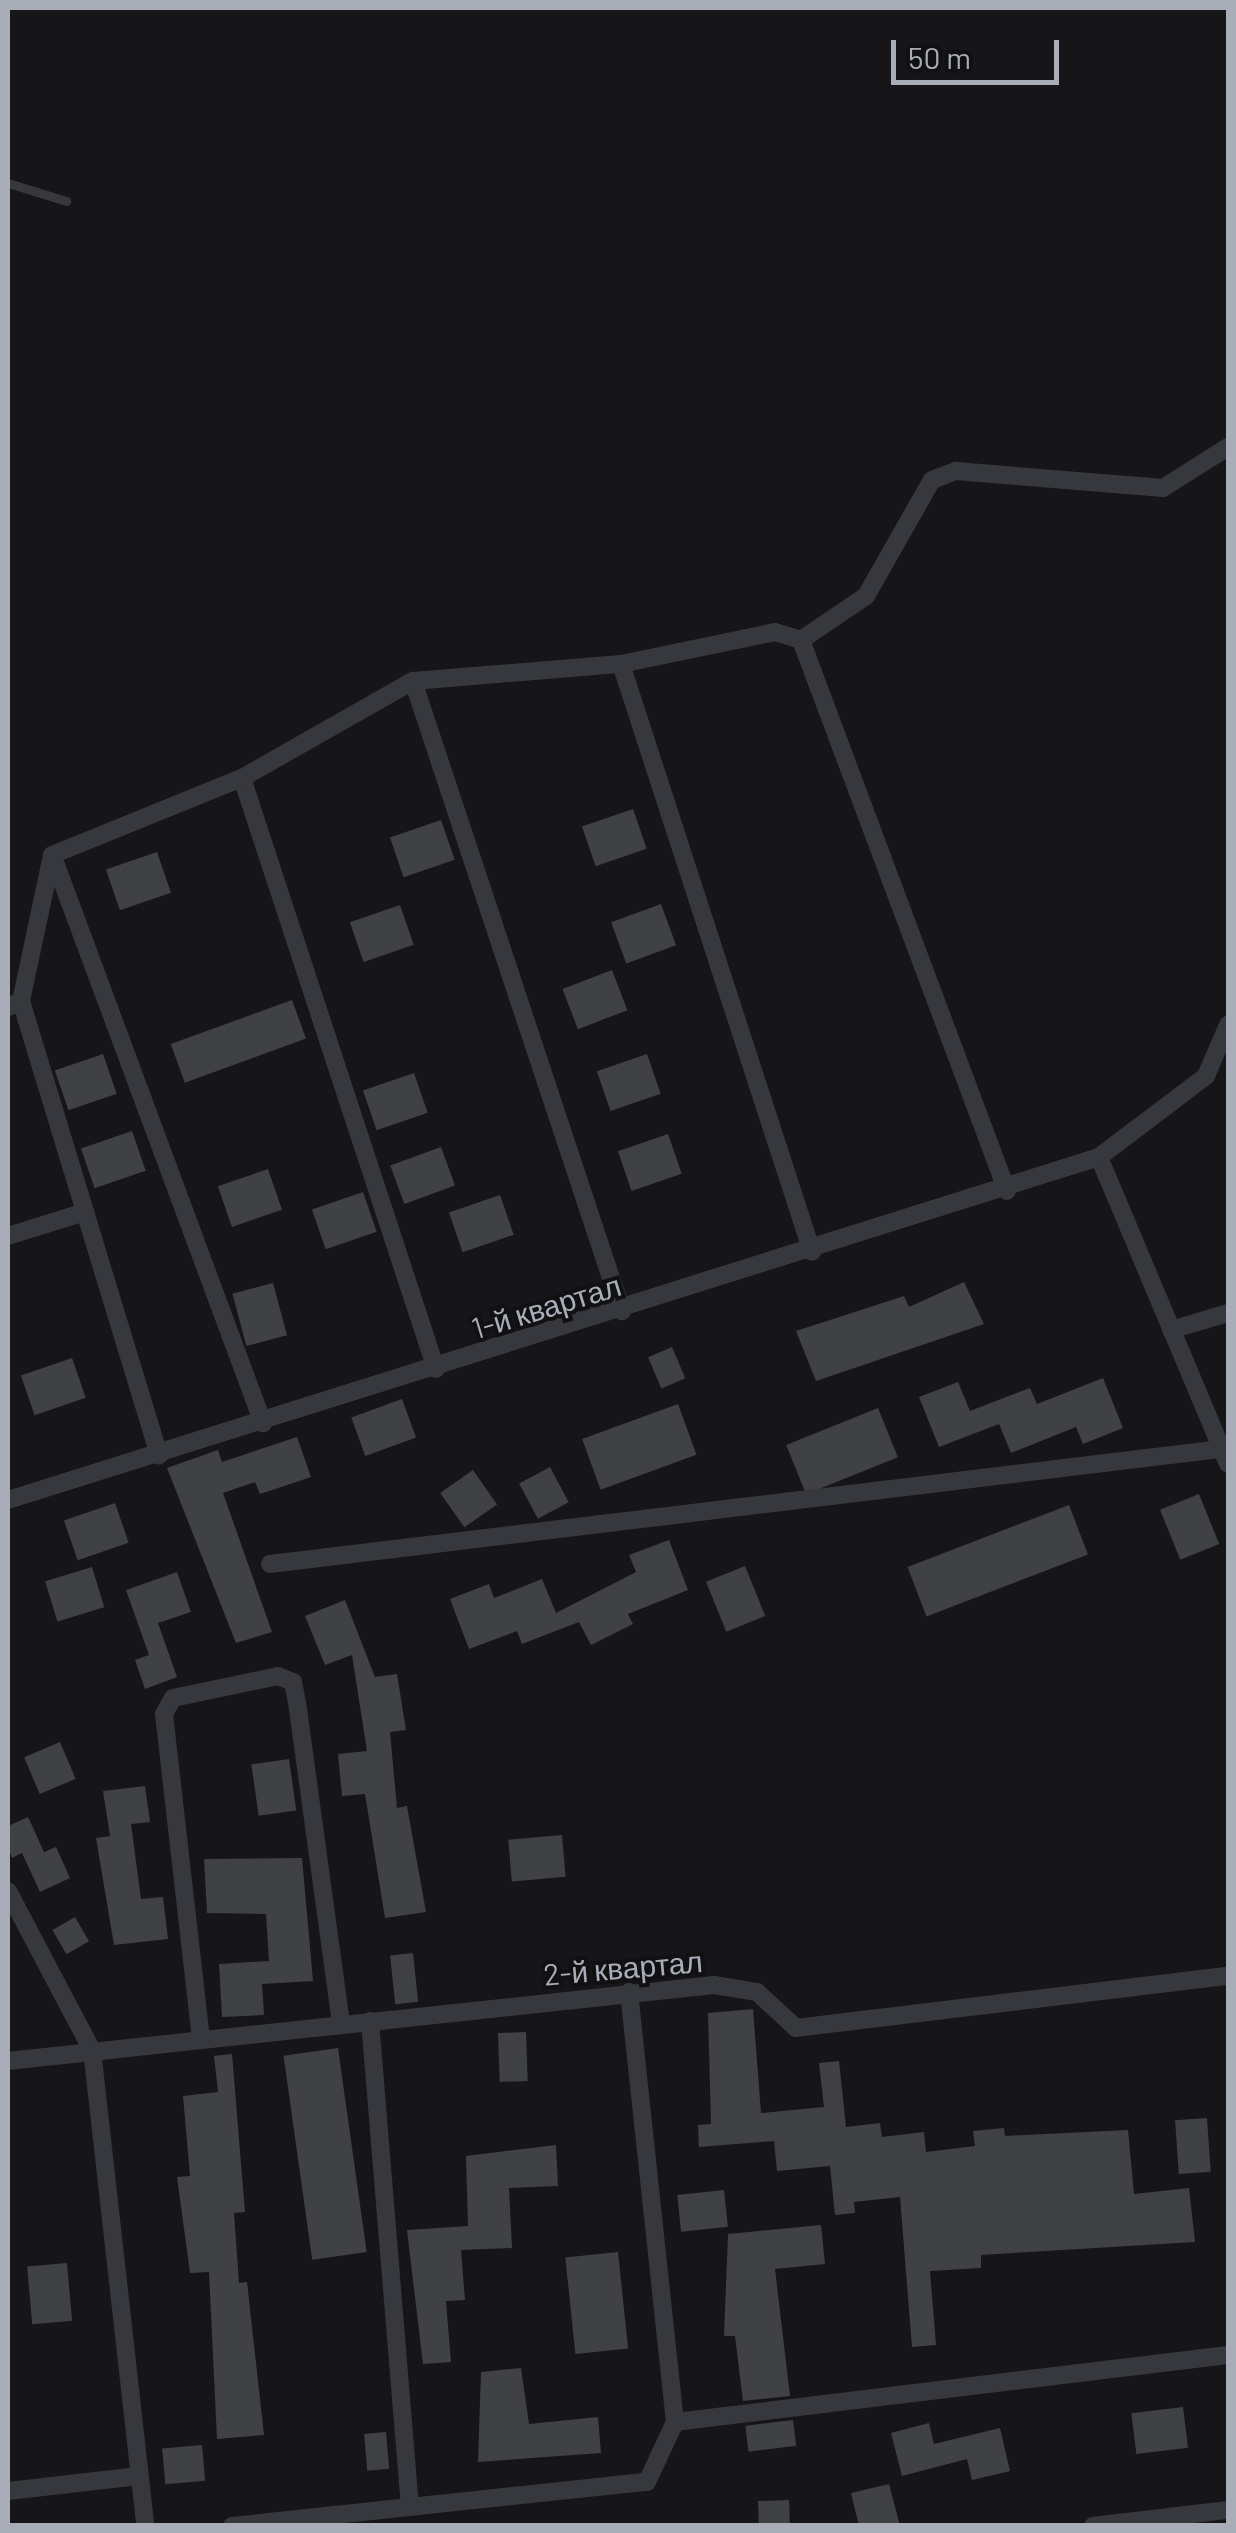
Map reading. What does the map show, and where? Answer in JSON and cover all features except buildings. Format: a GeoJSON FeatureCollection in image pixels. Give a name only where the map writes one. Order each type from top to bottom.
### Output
{"type":"FeatureCollection","features":[{"type":"Feature","properties":{"kind":"street"},"geometry":{"type":"LineString","coordinates":[[801,640],[866,596],[932,480],[956,471],[1163,488],[1228,447]]}},
{"type":"Feature","properties":{"kind":"street"},"geometry":{"type":"LineString","coordinates":[[52,855],[242,778],[413,681],[620,664],[775,632],[801,640]]}},
{"type":"Feature","properties":{"kind":"street"},"geometry":{"type":"LineString","coordinates":[[801,640],[1008,1191]]}},
{"type":"Feature","properties":{"kind":"street"},"geometry":{"type":"LineString","coordinates":[[620,664],[812,1252]]}},
{"type":"Feature","properties":{"kind":"street"},"geometry":{"type":"LineString","coordinates":[[413,681],[622,1311]]}},
{"type":"Feature","properties":{"kind":"street"},"geometry":{"type":"LineString","coordinates":[[242,778],[436,1369]]}},
{"type":"Feature","properties":{"kind":"street"},"geometry":{"type":"LineString","coordinates":[[52,855],[14,1004],[85,1212],[159,1455]]}},
{"type":"Feature","properties":{"kind":"street"},"geometry":{"type":"LineString","coordinates":[[52,855],[263,1423]]}},
{"type":"Feature","properties":{"kind":"street"},"geometry":{"type":"LineString","coordinates":[[1206,1076],[1228,1025]]}},
{"type":"Feature","properties":{"kind":"street"},"geometry":{"type":"LineString","coordinates":[[1206,1076],[1228,1069]]}},
{"type":"Feature","properties":{"kind":"street","name":"1-й квартал"},"geometry":{"type":"LineString","coordinates":[[8,1500],[1008,1191],[1098,1158],[1206,1076]]}},
{"type":"Feature","properties":{"kind":"street"},"geometry":{"type":"LineString","coordinates":[[270,1564],[1225,1456],[1098,1158]]}},
{"type":"Feature","properties":{"kind":"street"},"geometry":{"type":"LineString","coordinates":[[8,1236],[85,1212]]}},
{"type":"Feature","properties":{"kind":"street"},"geometry":{"type":"LineString","coordinates":[[1171,1330],[1228,1313]]}},
{"type":"Feature","properties":{"kind":"street"},"geometry":{"type":"LineString","coordinates":[[201,2039],[164,1714],[174,1698],[278,1676],[293,1682],[297,1702],[340,2025]]}},
{"type":"Feature","properties":{"kind":"street"},"geometry":{"type":"LineString","coordinates":[[8,1891],[92,2050],[145,2526]]}},
{"type":"Feature","properties":{"kind":"street","name":"2-й квартал"},"geometry":{"type":"LineString","coordinates":[[8,2061],[629,1992],[744,1988],[796,2028],[1228,1976]]}},
{"type":"Feature","properties":{"kind":"street"},"geometry":{"type":"LineString","coordinates":[[232,2526],[410,2503],[647,2482],[675,2422],[629,1992]]}},
{"type":"Feature","properties":{"kind":"street"},"geometry":{"type":"LineString","coordinates":[[370,2022],[410,2503]]}},
{"type":"Feature","properties":{"kind":"street"},"geometry":{"type":"LineString","coordinates":[[675,2422],[1228,2354]]}},
{"type":"Feature","properties":{"kind":"street"},"geometry":{"type":"LineString","coordinates":[[8,2490],[139,2476]]}},
{"type":"Feature","properties":{"kind":"street"},"geometry":{"type":"LineString","coordinates":[[1093,2526],[1228,2510]]}},
{"type":"Feature","properties":{"kind":"lane"},"geometry":{"type":"LineString","coordinates":[[8,184],[66,201]]}}]}
